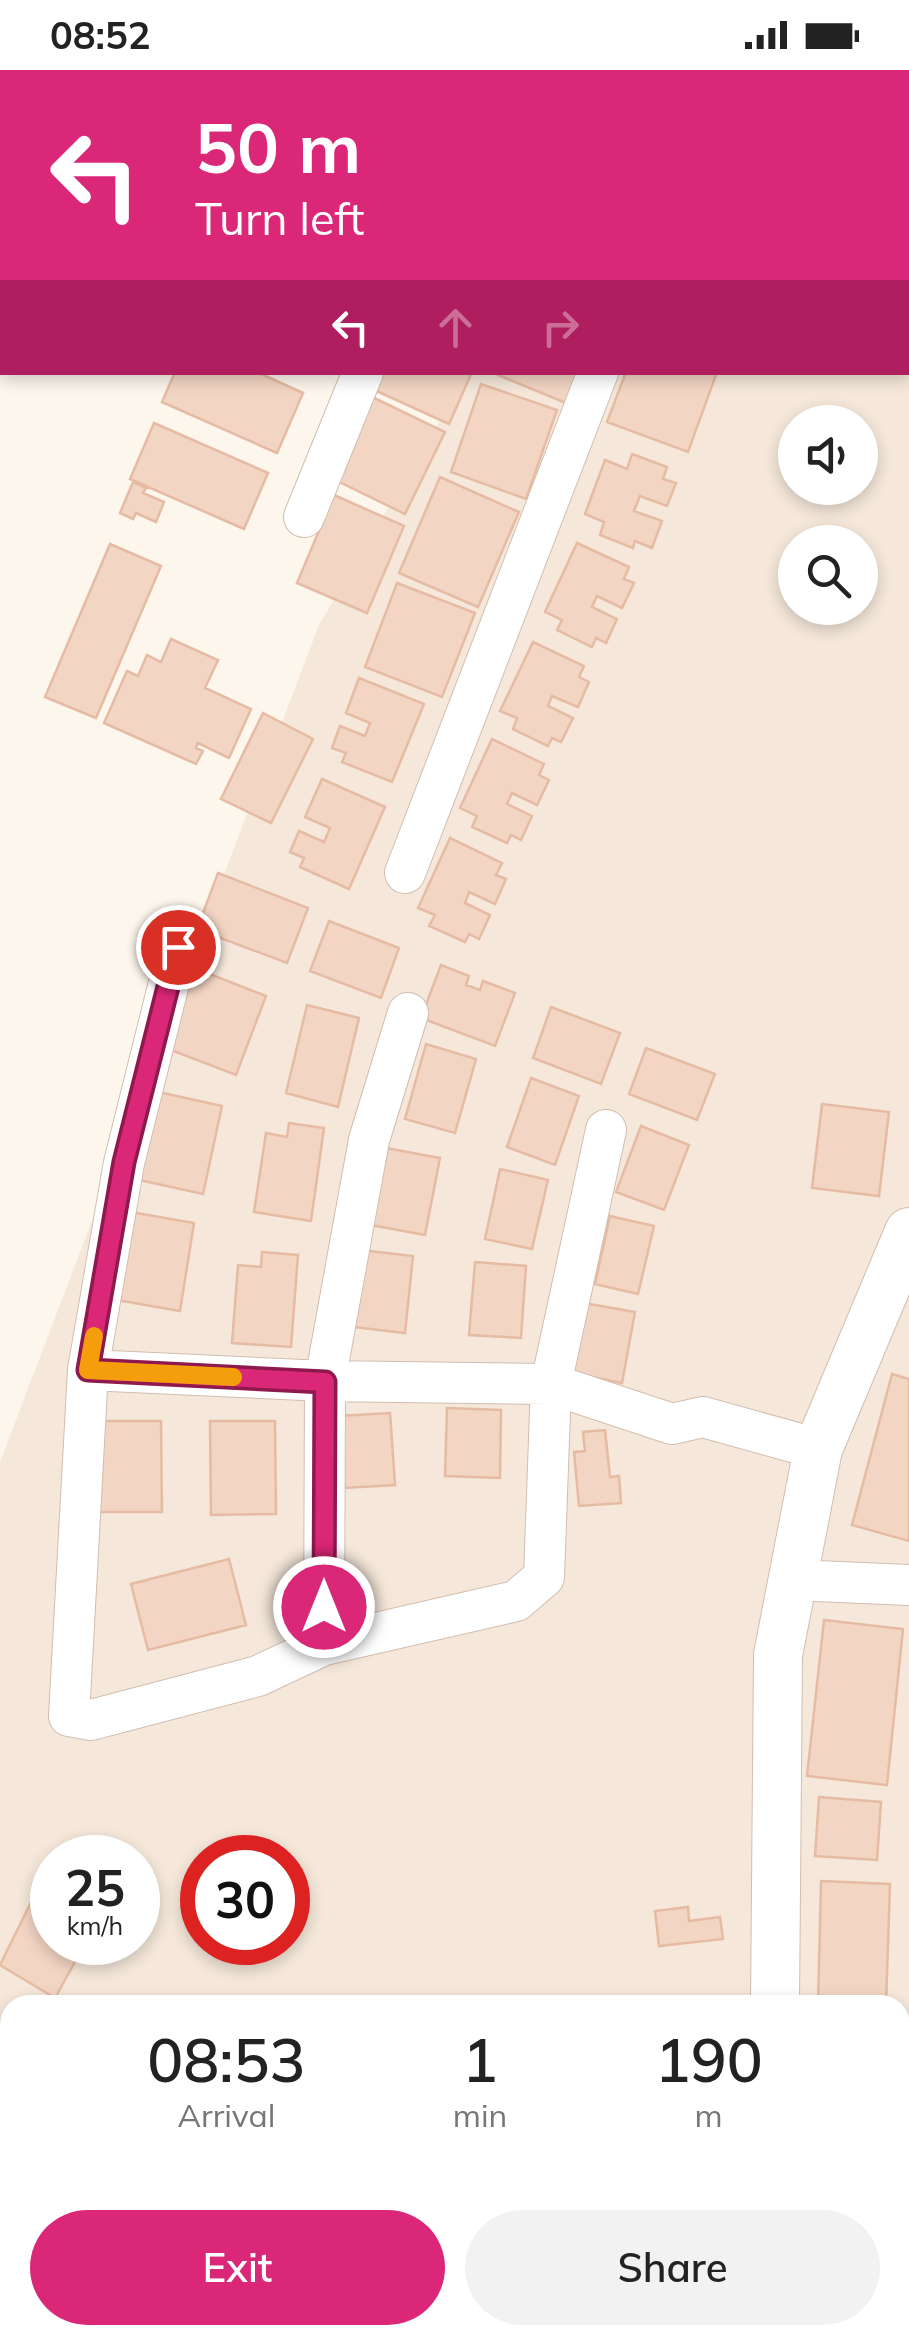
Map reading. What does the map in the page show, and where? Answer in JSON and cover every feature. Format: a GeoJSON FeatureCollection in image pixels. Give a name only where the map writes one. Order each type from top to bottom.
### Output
{"type":"FeatureCollection","features":[{"type":"Feature","properties":{"kind":"street"},"geometry":{"type":"LineString","coordinates":[[304,516],[362,375]]}},
{"type":"Feature","properties":{"kind":"street"},"geometry":{"type":"LineString","coordinates":[[405,873],[597,375]]}},
{"type":"Feature","properties":{"kind":"street"},"geometry":{"type":"LineString","coordinates":[[178,947],[124,1162],[88,1370],[69,1716],[91,1720],[258,1676],[324,1645],[516,1601],[544,1577],[551,1384],[606,1130]]}},
{"type":"Feature","properties":{"kind":"street"},"geometry":{"type":"LineString","coordinates":[[324,1645],[325,1382],[369,1140],[408,1014]]}},
{"type":"Feature","properties":{"kind":"street"},"geometry":{"type":"LineString","coordinates":[[775,1995],[778,1656],[818,1449],[909,1232]]}},
{"type":"Feature","properties":{"kind":"street"},"geometry":{"type":"LineString","coordinates":[[88,1370],[325,1382],[551,1384],[672,1424],[702,1416],[818,1449]]}},
{"type":"Feature","properties":{"kind":"street"},"geometry":{"type":"LineString","coordinates":[[792,1580],[909,1585]]}},
{"type":"Feature","properties":{"kind":"shaded area"},"geometry":{"type":"Polygon","coordinates":[[[467,375],[909,375],[909,1995],[0,1995],[0,1462],[319,625],[467,375]]]}},
{"type":"Feature","properties":{"kind":"building"},"geometry":{"type":"Polygon","coordinates":[[[174,375],[264,375],[303,393],[277,453],[162,402],[174,375]]]}},
{"type":"Feature","properties":{"kind":"building"},"geometry":{"type":"Polygon","coordinates":[[[376,375],[471,375],[449,424],[370,388],[376,375]]]}},
{"type":"Feature","properties":{"kind":"building"},"geometry":{"type":"Polygon","coordinates":[[[498,375],[576,375],[566,403],[498,375]]]}},
{"type":"Feature","properties":{"kind":"building"},"geometry":{"type":"Polygon","coordinates":[[[625,375],[716,375],[688,452],[607,422],[625,375]]]}},
{"type":"Feature","properties":{"kind":"building"},"geometry":{"type":"Polygon","coordinates":[[[481,384],[557,410],[526,499],[451,472],[481,384]]]}},
{"type":"Feature","properties":{"kind":"building"},"geometry":{"type":"Polygon","coordinates":[[[366,394],[445,432],[405,514],[327,476],[366,394]]]}},
{"type":"Feature","properties":{"kind":"building"},"geometry":{"type":"Polygon","coordinates":[[[154,423],[268,473],[244,529],[130,479],[154,423]]]}},
{"type":"Feature","properties":{"kind":"building"},"geometry":{"type":"Polygon","coordinates":[[[632,454],[667,467],[663,479],[676,483],[667,506],[640,496],[634,511],[662,521],[652,548],[635,541],[633,548],[600,535],[604,522],[585,514],[605,460],[627,469],[632,454]]]}},
{"type":"Feature","properties":{"kind":"building"},"geometry":{"type":"Polygon","coordinates":[[[440,477],[519,512],[478,607],[399,573],[440,477]]]}},
{"type":"Feature","properties":{"kind":"building"},"geometry":{"type":"Polygon","coordinates":[[[133,482],[146,488],[143,493],[164,502],[156,522],[136,513],[133,519],[120,513],[133,482]]]}},
{"type":"Feature","properties":{"kind":"building"},"geometry":{"type":"Polygon","coordinates":[[[334,495],[404,526],[367,613],[297,583],[334,495]]]}},
{"type":"Feature","properties":{"kind":"building"},"geometry":{"type":"Polygon","coordinates":[[[577,543],[629,567],[624,579],[634,583],[622,608],[597,596],[592,607],[617,619],[606,643],[596,638],[592,647],[557,630],[562,620],[545,612],[577,543]]]}},
{"type":"Feature","properties":{"kind":"building"},"geometry":{"type":"Polygon","coordinates":[[[110,544],[161,566],[96,718],[45,697],[110,544]]]}},
{"type":"Feature","properties":{"kind":"building"},"geometry":{"type":"Polygon","coordinates":[[[397,583],[475,613],[442,697],[365,667],[397,583]]]}},
{"type":"Feature","properties":{"kind":"building"},"geometry":{"type":"Polygon","coordinates":[[[171,639],[218,660],[205,688],[251,709],[229,758],[198,743],[196,748],[203,751],[196,764],[104,723],[127,671],[138,676],[147,655],[161,662],[171,639]]]}},
{"type":"Feature","properties":{"kind":"building"},"geometry":{"type":"Polygon","coordinates":[[[533,642],[584,666],[579,677],[589,682],[578,707],[552,696],[548,706],[573,718],[561,742],[552,738],[548,746],[513,729],[517,718],[500,711],[533,642]]]}},
{"type":"Feature","properties":{"kind":"building"},"geometry":{"type":"Polygon","coordinates":[[[359,678],[424,704],[392,782],[342,762],[346,753],[332,748],[340,726],[365,736],[370,723],[346,713],[359,678]]]}},
{"type":"Feature","properties":{"kind":"building"},"geometry":{"type":"Polygon","coordinates":[[[263,713],[313,739],[271,823],[221,799],[263,713]]]}},
{"type":"Feature","properties":{"kind":"building"},"geometry":{"type":"Polygon","coordinates":[[[492,739],[544,764],[539,775],[549,780],[537,805],[512,793],[507,804],[532,816],[521,840],[511,835],[507,843],[472,827],[477,816],[460,808],[492,739]]]}},
{"type":"Feature","properties":{"kind":"building"},"geometry":{"type":"Polygon","coordinates":[[[322,779],[385,807],[349,889],[300,867],[304,858],[290,852],[299,831],[324,842],[330,828],[305,817],[322,779]]]}},
{"type":"Feature","properties":{"kind":"building"},"geometry":{"type":"Polygon","coordinates":[[[450,838],[502,863],[496,875],[506,879],[495,904],[469,892],[465,903],[490,915],[479,939],[469,934],[465,942],[429,926],[435,915],[418,908],[450,838]]]}},
{"type":"Feature","properties":{"kind":"building"},"geometry":{"type":"Polygon","coordinates":[[[218,873],[308,908],[287,963],[197,929],[218,873]]]}},
{"type":"Feature","properties":{"kind":"building"},"geometry":{"type":"Polygon","coordinates":[[[329,921],[399,948],[381,998],[310,971],[329,921]]]}},
{"type":"Feature","properties":{"kind":"building"},"geometry":{"type":"Polygon","coordinates":[[[441,965],[469,976],[466,985],[480,990],[483,981],[515,993],[495,1046],[421,1018],[441,965]]]}},
{"type":"Feature","properties":{"kind":"building"},"geometry":{"type":"Polygon","coordinates":[[[192,967],[266,996],[236,1075],[163,1047],[192,967]]]}},
{"type":"Feature","properties":{"kind":"building"},"geometry":{"type":"Polygon","coordinates":[[[307,1005],[359,1018],[338,1107],[286,1093],[307,1005]]]}},
{"type":"Feature","properties":{"kind":"building"},"geometry":{"type":"Polygon","coordinates":[[[551,1007],[620,1033],[601,1084],[533,1058],[551,1007]]]}},
{"type":"Feature","properties":{"kind":"building"},"geometry":{"type":"Polygon","coordinates":[[[426,1044],[476,1059],[455,1133],[405,1119],[426,1044]]]}},
{"type":"Feature","properties":{"kind":"building"},"geometry":{"type":"Polygon","coordinates":[[[646,1048],[715,1074],[697,1120],[629,1094],[646,1048]]]}},
{"type":"Feature","properties":{"kind":"building"},"geometry":{"type":"Polygon","coordinates":[[[531,1078],[579,1096],[555,1165],[507,1147],[531,1078]]]}},
{"type":"Feature","properties":{"kind":"building"},"geometry":{"type":"Polygon","coordinates":[[[154,1091],[222,1106],[203,1194],[135,1179],[154,1091]]]}},
{"type":"Feature","properties":{"kind":"building"},"geometry":{"type":"Polygon","coordinates":[[[822,1104],[889,1112],[879,1196],[812,1188],[822,1104]]]}},
{"type":"Feature","properties":{"kind":"building"},"geometry":{"type":"Polygon","coordinates":[[[289,1123],[324,1128],[311,1221],[254,1212],[266,1133],[287,1137],[289,1123]]]}},
{"type":"Feature","properties":{"kind":"building"},"geometry":{"type":"Polygon","coordinates":[[[641,1126],[689,1145],[664,1210],[616,1192],[641,1126]]]}},
{"type":"Feature","properties":{"kind":"building"},"geometry":{"type":"Polygon","coordinates":[[[386,1148],[440,1158],[425,1235],[371,1225],[386,1148]]]}},
{"type":"Feature","properties":{"kind":"building"},"geometry":{"type":"Polygon","coordinates":[[[500,1169],[548,1180],[532,1249],[485,1239],[500,1169]]]}},
{"type":"Feature","properties":{"kind":"building"},"geometry":{"type":"Polygon","coordinates":[[[125,1211],[194,1223],[180,1311],[111,1299],[125,1211]]]}},
{"type":"Feature","properties":{"kind":"building"},"geometry":{"type":"Polygon","coordinates":[[[610,1216],[654,1226],[638,1294],[595,1284],[610,1216]]]}},
{"type":"Feature","properties":{"kind":"building"},"geometry":{"type":"Polygon","coordinates":[[[361,1250],[413,1256],[405,1333],[353,1327],[361,1250]]]}},
{"type":"Feature","properties":{"kind":"building"},"geometry":{"type":"Polygon","coordinates":[[[262,1252],[298,1255],[291,1347],[232,1343],[238,1265],[261,1267],[262,1252]]]}},
{"type":"Feature","properties":{"kind":"building"},"geometry":{"type":"Polygon","coordinates":[[[475,1262],[526,1266],[521,1338],[469,1335],[475,1262]]]}},
{"type":"Feature","properties":{"kind":"building"},"geometry":{"type":"Polygon","coordinates":[[[584,1303],[635,1312],[622,1383],[572,1373],[584,1303]]]}},
{"type":"Feature","properties":{"kind":"building"},"geometry":{"type":"Polygon","coordinates":[[[892,1374],[909,1379],[909,1541],[852,1525],[892,1374]]]}},
{"type":"Feature","properties":{"kind":"building"},"geometry":{"type":"Polygon","coordinates":[[[447,1408],[501,1410],[500,1478],[445,1476],[447,1408]]]}},
{"type":"Feature","properties":{"kind":"building"},"geometry":{"type":"Polygon","coordinates":[[[390,1413],[395,1485],[345,1488],[339,1416],[390,1413]]]}},
{"type":"Feature","properties":{"kind":"building"},"geometry":{"type":"Polygon","coordinates":[[[93,1421],[161,1421],[162,1512],[93,1512],[93,1421]]]}},
{"type":"Feature","properties":{"kind":"building"},"geometry":{"type":"Polygon","coordinates":[[[210,1421],[275,1421],[276,1514],[211,1515],[210,1421]]]}},
{"type":"Feature","properties":{"kind":"building"},"geometry":{"type":"Polygon","coordinates":[[[605,1430],[610,1477],[619,1476],[621,1503],[579,1506],[574,1452],[585,1451],[583,1432],[605,1430]]]}},
{"type":"Feature","properties":{"kind":"building"},"geometry":{"type":"Polygon","coordinates":[[[229,1559],[246,1625],[148,1650],[131,1584],[229,1559]]]}},
{"type":"Feature","properties":{"kind":"building"},"geometry":{"type":"Polygon","coordinates":[[[824,1620],[903,1629],[887,1785],[807,1776],[824,1620]]]}},
{"type":"Feature","properties":{"kind":"building"},"geometry":{"type":"Polygon","coordinates":[[[819,1797],[881,1802],[877,1860],[815,1856],[819,1797]]]}},
{"type":"Feature","properties":{"kind":"building"},"geometry":{"type":"Polygon","coordinates":[[[821,1881],[890,1884],[886,1995],[818,1995],[821,1881]]]}},
{"type":"Feature","properties":{"kind":"building"},"geometry":{"type":"Polygon","coordinates":[[[30,1904],[30,1965],[73,1965],[57,1995],[50,1995],[0,1965],[30,1904]]]}},
{"type":"Feature","properties":{"kind":"building"},"geometry":{"type":"Polygon","coordinates":[[[688,1907],[689,1921],[720,1917],[723,1939],[659,1946],[655,1911],[688,1907]]]}},
{"type":"Feature","properties":{"kind":"slow traffic"},"geometry":{"type":"LineString","coordinates":[[94,1336],[88,1370],[233,1377]]}},
{"type":"Feature","properties":{"kind":"route"},"geometry":{"type":"LineString","coordinates":[[178,947],[124,1162],[88,1370],[325,1382],[324,1607]]}}]}
